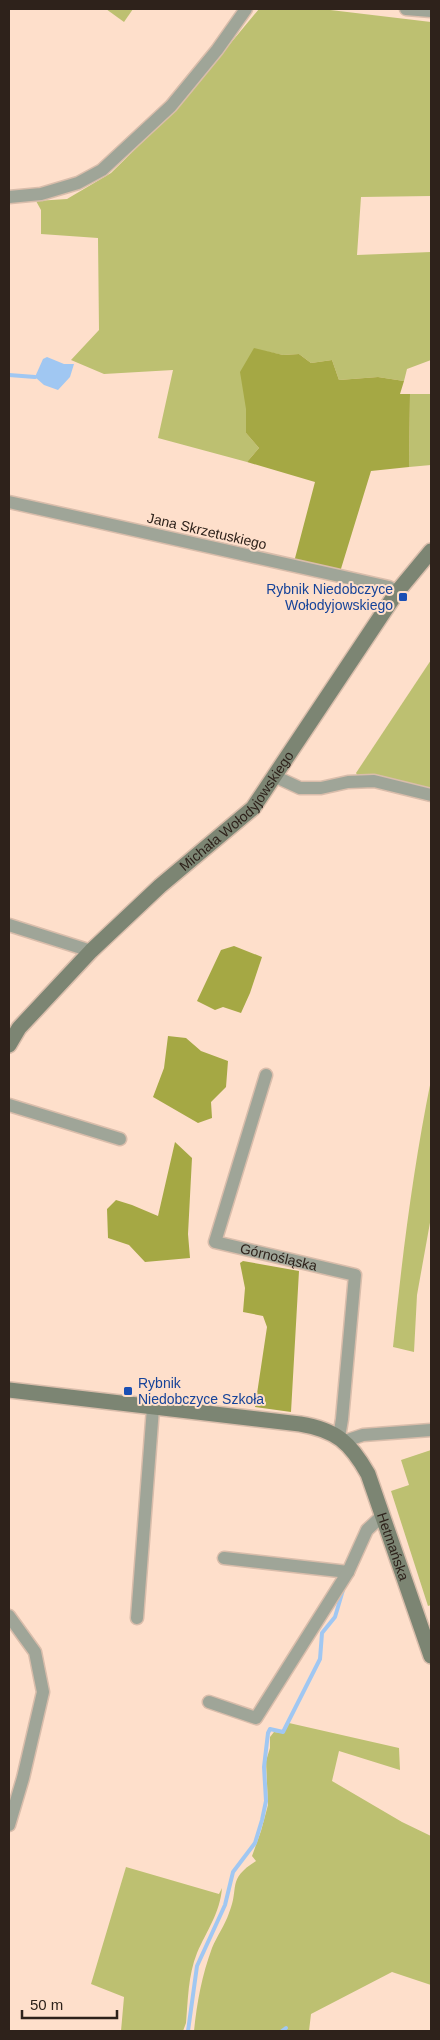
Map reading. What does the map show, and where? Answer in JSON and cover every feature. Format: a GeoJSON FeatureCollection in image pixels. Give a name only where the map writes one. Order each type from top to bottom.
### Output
{"type":"FeatureCollection","features":[{"type":"Feature","properties":{"kind":"street"},"geometry":{"type":"LineString","coordinates":[[9,197],[41,194],[78,183],[102,170],[171,106],[217,50],[246,9]]}},
{"type":"Feature","properties":{"kind":"street"},"geometry":{"type":"LineString","coordinates":[[406,9],[431,12]]}},
{"type":"Feature","properties":{"kind":"street","name":"Jana Skrzetuskiego"},"geometry":{"type":"LineString","coordinates":[[9,502],[389,587],[397,592]]}},
{"type":"Feature","properties":{"kind":"street","name":"Michała Wołodyjowskiego"},"geometry":{"type":"LineString","coordinates":[[9,1045],[14,1027],[91,951],[160,886],[253,808],[397,592],[429,558]]}},
{"type":"Feature","properties":{"kind":"street"},"geometry":{"type":"LineString","coordinates":[[274,776],[300,788],[321,788],[348,782],[374,781],[431,795]]}},
{"type":"Feature","properties":{"kind":"street"},"geometry":{"type":"LineString","coordinates":[[9,925],[91,951]]}},
{"type":"Feature","properties":{"kind":"street","name":"Górnośląska"},"geometry":{"type":"LineString","coordinates":[[266,1074],[215,1242],[355,1275],[342,1419],[342,1439]]}},
{"type":"Feature","properties":{"kind":"street"},"geometry":{"type":"LineString","coordinates":[[9,1105],[120,1138]]}},
{"type":"Feature","properties":{"kind":"street"},"geometry":{"type":"LineString","coordinates":[[9,1390],[313,1426],[342,1439],[363,1435],[431,1430]]}},
{"type":"Feature","properties":{"kind":"street"},"geometry":{"type":"LineString","coordinates":[[137,1618],[153,1408]]}},
{"type":"Feature","properties":{"kind":"street","name":"Hetmańska"},"geometry":{"type":"LineString","coordinates":[[342,1439],[355,1452],[368,1474],[431,1656]]}},
{"type":"Feature","properties":{"kind":"street"},"geometry":{"type":"LineString","coordinates":[[208,1702],[256,1718],[348,1572],[367,1530],[383,1515]]}},
{"type":"Feature","properties":{"kind":"street"},"geometry":{"type":"LineString","coordinates":[[224,1558],[348,1572]]}},
{"type":"Feature","properties":{"kind":"street"},"geometry":{"type":"LineString","coordinates":[[9,1616],[35,1652],[43,1692],[23,1778],[9,1825]]}},
{"type":"Feature","properties":{"kind":"green space"},"geometry":{"type":"Polygon","coordinates":[[[106,9],[133,9],[124,22],[106,9]]]}},
{"type":"Feature","properties":{"kind":"green space"},"geometry":{"type":"Polygon","coordinates":[[[259,9],[322,9],[431,22],[431,196],[361,197],[357,255],[431,252],[431,360],[407,369],[404,381],[378,377],[339,380],[332,360],[311,363],[299,354],[283,355],[254,349],[246,409],[246,433],[259,448],[247,462],[158,438],[173,370],[104,374],[71,360],[99,330],[98,238],[41,234],[41,210],[36,201],[67,199],[111,173],[176,109],[259,9]]]}},
{"type":"Feature","properties":{"kind":"green space"},"geometry":{"type":"Polygon","coordinates":[[[410,394],[431,394],[431,465],[409,467],[410,394]]]}},
{"type":"Feature","properties":{"kind":"green space"},"geometry":{"type":"Polygon","coordinates":[[[431,660],[431,789],[359,778],[356,773],[431,660]]]}},
{"type":"Feature","properties":{"kind":"green space"},"geometry":{"type":"Polygon","coordinates":[[[431,1080],[431,1217],[417,1295],[414,1352],[393,1347],[409,1213],[431,1080]]]}},
{"type":"Feature","properties":{"kind":"green space"},"geometry":{"type":"Polygon","coordinates":[[[431,1450],[431,1605],[428,1606],[391,1491],[409,1485],[401,1460],[431,1450]]]}},
{"type":"Feature","properties":{"kind":"green space"},"geometry":{"type":"Polygon","coordinates":[[[289,1723],[399,1748],[400,1770],[339,1751],[332,1781],[402,1822],[431,1836],[431,1985],[392,1972],[311,2014],[309,2031],[194,2031],[198,1999],[205,1968],[212,1948],[229,1913],[235,1884],[241,1873],[256,1861],[252,1856],[268,1805],[266,1761],[270,1748],[270,1737],[274,1732],[283,1733],[289,1723]]]}},
{"type":"Feature","properties":{"kind":"green space"},"geometry":{"type":"Polygon","coordinates":[[[126,1867],[219,1894],[222,1888],[216,1913],[194,1961],[189,1988],[186,2023],[183,2031],[121,2031],[124,1997],[91,1984],[126,1867]]]}},
{"type":"Feature","properties":{"kind":"shaded area"},"geometry":{"type":"Polygon","coordinates":[[[254,348],[283,355],[299,354],[311,363],[332,360],[339,380],[378,377],[404,381],[400,394],[410,394],[409,467],[371,471],[340,572],[294,562],[315,482],[247,462],[259,448],[246,433],[246,409],[240,372],[254,348]]]}},
{"type":"Feature","properties":{"kind":"shaded area"},"geometry":{"type":"Polygon","coordinates":[[[234,946],[262,957],[241,1013],[223,1007],[215,1010],[197,1001],[221,950],[234,946]]]}},
{"type":"Feature","properties":{"kind":"shaded area"},"geometry":{"type":"Polygon","coordinates":[[[168,1036],[186,1038],[201,1051],[228,1061],[226,1087],[211,1102],[212,1118],[198,1123],[153,1097],[164,1068],[168,1036]]]}},
{"type":"Feature","properties":{"kind":"shaded area"},"geometry":{"type":"Polygon","coordinates":[[[175,1142],[192,1158],[188,1234],[190,1258],[145,1262],[129,1245],[108,1238],[107,1209],[116,1200],[158,1216],[175,1142]]]}},
{"type":"Feature","properties":{"kind":"shaded area"},"geometry":{"type":"Polygon","coordinates":[[[243,1261],[299,1271],[291,1412],[255,1407],[267,1327],[263,1316],[243,1312],[245,1288],[240,1263],[243,1261]]]}},
{"type":"Feature","properties":{"kind":"water"},"geometry":{"type":"Polygon","coordinates":[[[47,357],[64,364],[74,364],[70,377],[58,390],[44,385],[35,377],[43,359],[47,357]]]}},
{"type":"Feature","properties":{"kind":"waterway"},"geometry":{"type":"LineString","coordinates":[[9,375],[35,377]]}},
{"type":"Feature","properties":{"kind":"waterway"},"geometry":{"type":"LineString","coordinates":[[188,2031],[197,1966],[225,1905],[233,1872],[255,1843],[262,1820],[266,1801],[264,1767],[268,1733],[270,1729],[283,1732],[320,1659],[322,1633],[335,1617],[343,1590]]}},
{"type":"Feature","properties":{"kind":"waterway"},"geometry":{"type":"LineString","coordinates":[[282,2031],[286,2028]]}},
{"type":"Feature","properties":{"kind":"place","name":"Rybnik Niedobczyce Wołodyjowskiego"},"geometry":{"type":"Point","coordinates":[403,597]}},
{"type":"Feature","properties":{"kind":"place","name":"Rybnik Niedobczyce Szkoła"},"geometry":{"type":"Point","coordinates":[128,1391]}}]}
